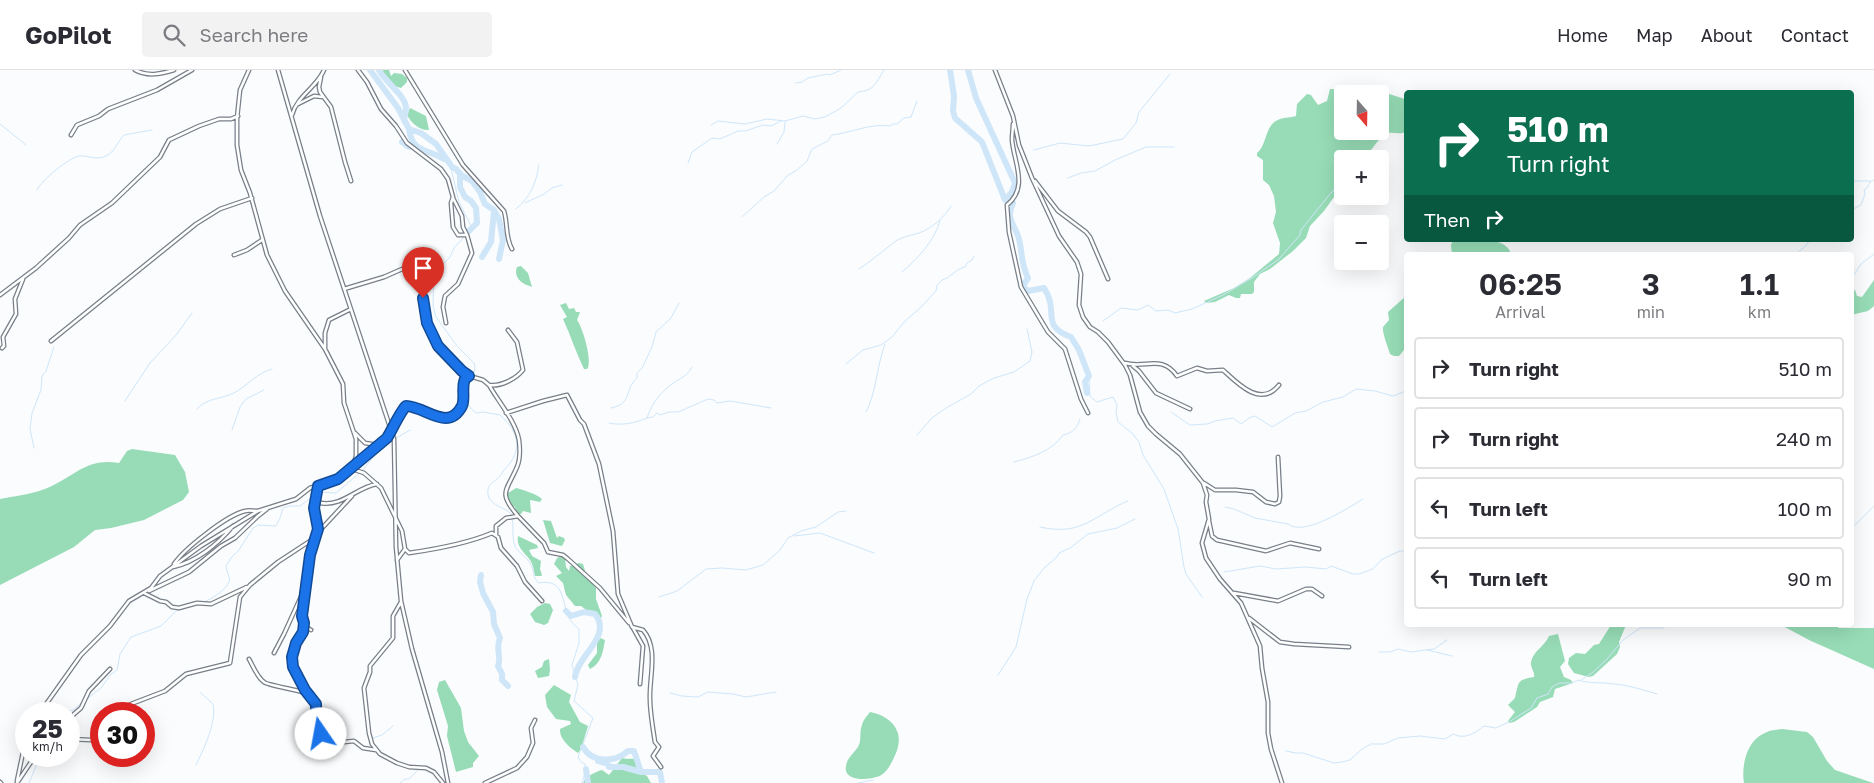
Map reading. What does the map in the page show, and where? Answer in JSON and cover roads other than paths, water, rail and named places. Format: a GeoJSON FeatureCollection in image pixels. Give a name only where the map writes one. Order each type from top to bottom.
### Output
{"type":"FeatureCollection","features":[{"type":"Feature","properties":{"kind":"street"},"geometry":{"type":"LineString","coordinates":[[135,70],[141,73],[154,74],[174,70]]}},
{"type":"Feature","properties":{"kind":"street"},"geometry":{"type":"LineString","coordinates":[[71,134],[77,126],[99,116],[108,109],[156,90],[192,70]]}},
{"type":"Feature","properties":{"kind":"street"},"geometry":{"type":"LineString","coordinates":[[249,70],[240,90],[238,116],[239,158],[267,255],[285,291],[325,349],[343,384],[344,403],[356,439],[356,456],[352,468]]}},
{"type":"Feature","properties":{"kind":"street"},"geometry":{"type":"LineString","coordinates":[[278,70],[320,216],[394,439],[395,519],[401,601],[409,638],[442,752],[448,783]]}},
{"type":"Feature","properties":{"kind":"street"},"geometry":{"type":"LineString","coordinates":[[358,70],[367,82],[381,109],[396,126],[407,143],[445,174],[450,182],[453,197],[462,216],[463,227],[472,253],[458,284],[445,296],[443,307],[446,322]]}},
{"type":"Feature","properties":{"kind":"street"},"geometry":{"type":"LineString","coordinates":[[405,70],[463,165],[504,211],[507,220],[508,240],[512,249]]}},
{"type":"Feature","properties":{"kind":"street"},"geometry":{"type":"LineString","coordinates":[[995,70],[1013,117],[1019,146],[1031,176],[1059,236],[1077,262],[1081,274],[1079,305],[1083,317],[1090,327],[1108,342],[1124,363],[1130,374],[1140,412],[1148,426],[1180,454],[1203,482],[1215,490],[1253,492],[1266,502],[1275,504],[1279,502],[1280,496],[1278,457]]}},
{"type":"Feature","properties":{"kind":"street"},"geometry":{"type":"LineString","coordinates":[[292,115],[296,105],[324,71]]}},
{"type":"Feature","properties":{"kind":"street"},"geometry":{"type":"LineString","coordinates":[[321,77],[319,87],[323,97],[331,107],[351,181]]}},
{"type":"Feature","properties":{"kind":"street"},"geometry":{"type":"LineString","coordinates":[[296,105],[310,98],[323,97]]}},
{"type":"Feature","properties":{"kind":"street"},"geometry":{"type":"LineString","coordinates":[[0,295],[24,278],[69,238],[80,225],[112,203],[143,172],[156,162],[169,140],[191,129],[219,119],[231,119],[238,116]]}},
{"type":"Feature","properties":{"kind":"street"},"geometry":{"type":"LineString","coordinates":[[1013,117],[1012,139],[1020,180],[1014,199],[1007,205],[1007,210],[1009,232],[1021,287],[1048,332],[1065,349],[1081,398],[1088,413]]}},
{"type":"Feature","properties":{"kind":"street"},"geometry":{"type":"LineString","coordinates":[[1031,176],[1054,207],[1090,237],[1108,279]]}},
{"type":"Feature","properties":{"kind":"street"},"geometry":{"type":"LineString","coordinates":[[453,197],[451,203],[453,227],[458,235],[467,235]]}},
{"type":"Feature","properties":{"kind":"street"},"geometry":{"type":"LineString","coordinates":[[51,341],[196,224],[215,211],[252,198]]}},
{"type":"Feature","properties":{"kind":"street"},"geometry":{"type":"LineString","coordinates":[[234,255],[247,250],[262,240]]}},
{"type":"Feature","properties":{"kind":"street"},"geometry":{"type":"LineString","coordinates":[[344,289],[377,279],[409,266],[412,268],[423,293],[427,323],[438,346],[462,371],[469,376],[483,380],[489,385],[516,430],[519,445],[517,466],[506,488],[507,501],[518,516],[544,543],[548,552],[562,555],[600,588],[632,627],[643,630],[651,643],[652,677],[650,700],[655,742],[659,747],[653,756],[661,767]]}},
{"type":"Feature","properties":{"kind":"street"},"geometry":{"type":"LineString","coordinates":[[2,348],[4,346],[3,337],[16,314],[15,300],[24,278]]}},
{"type":"Feature","properties":{"kind":"street"},"geometry":{"type":"LineString","coordinates":[[325,349],[325,333],[330,320],[351,309]]}},
{"type":"Feature","properties":{"kind":"street"},"geometry":{"type":"LineString","coordinates":[[489,385],[498,386],[523,370],[517,342],[508,330]]}},
{"type":"Feature","properties":{"kind":"street"},"geometry":{"type":"LineString","coordinates":[[1124,363],[1140,365],[1156,362],[1173,370],[1177,376],[1197,368],[1207,372],[1224,370],[1242,387],[1259,395],[1270,394],[1279,385]]}},
{"type":"Feature","properties":{"kind":"street"},"geometry":{"type":"LineString","coordinates":[[1132,365],[1161,396],[1190,409]]}},
{"type":"Feature","properties":{"kind":"street"},"geometry":{"type":"LineString","coordinates":[[48,702],[81,656],[121,613],[129,601],[151,588],[160,576],[236,523],[258,511],[296,498],[310,488],[338,479],[390,435],[391,430],[406,406],[418,408],[441,418],[453,415],[462,405],[464,382],[469,376]]}},
{"type":"Feature","properties":{"kind":"street"},"geometry":{"type":"LineString","coordinates":[[506,413],[567,395],[584,424],[599,464],[615,544],[618,594],[632,627],[643,646],[640,684]]}},
{"type":"Feature","properties":{"kind":"street"},"geometry":{"type":"LineString","coordinates":[[354,432],[365,443],[379,445]]}},
{"type":"Feature","properties":{"kind":"street"},"geometry":{"type":"LineString","coordinates":[[352,468],[364,473],[381,488],[402,530],[405,549],[409,553],[478,539],[492,533],[496,535]]}},
{"type":"Feature","properties":{"kind":"street"},"geometry":{"type":"LineString","coordinates":[[1203,482],[1207,495],[1206,502],[1212,536],[1217,540],[1266,551],[1290,543],[1319,549]]}},
{"type":"Feature","properties":{"kind":"street"},"geometry":{"type":"LineString","coordinates":[[316,497],[320,504],[328,504],[352,496],[377,484]]}},
{"type":"Feature","properties":{"kind":"street"},"geometry":{"type":"LineString","coordinates":[[318,486],[314,508],[319,525],[318,533],[311,548],[302,616],[304,623],[303,632],[296,643],[292,657],[293,667],[307,693],[316,704],[316,719],[321,734],[334,743],[354,741],[363,748],[378,751]]}},
{"type":"Feature","properties":{"kind":"street"},"geometry":{"type":"LineString","coordinates":[[136,702],[165,691],[186,674],[230,663],[240,597],[250,585],[278,562],[310,541],[352,496]]}},
{"type":"Feature","properties":{"kind":"street"},"geometry":{"type":"LineString","coordinates":[[144,593],[166,585],[189,572],[221,546],[235,538],[270,507]]}},
{"type":"Feature","properties":{"kind":"street"},"geometry":{"type":"LineString","coordinates":[[171,568],[185,550],[218,526],[245,511],[258,511]]}},
{"type":"Feature","properties":{"kind":"street"},"geometry":{"type":"LineString","coordinates":[[518,516],[506,518],[496,526],[496,535],[502,548],[516,566],[525,582],[542,601]]}},
{"type":"Feature","properties":{"kind":"street"},"geometry":{"type":"LineString","coordinates":[[1209,520],[1202,543],[1206,558],[1220,579],[1241,603],[1260,646],[1268,702],[1268,733],[1282,782]]}},
{"type":"Feature","properties":{"kind":"street"},"geometry":{"type":"LineString","coordinates":[[171,568],[184,564],[219,542],[236,523]]}},
{"type":"Feature","properties":{"kind":"street"},"geometry":{"type":"LineString","coordinates":[[397,560],[405,549]]}},
{"type":"Feature","properties":{"kind":"street"},"geometry":{"type":"LineString","coordinates":[[144,593],[166,602],[172,607],[179,608],[197,603],[211,604],[250,585]]}},
{"type":"Feature","properties":{"kind":"street"},"geometry":{"type":"LineString","coordinates":[[274,653],[306,586]]}},
{"type":"Feature","properties":{"kind":"street"},"geometry":{"type":"LineString","coordinates":[[1233,593],[1278,600],[1306,589],[1312,589],[1322,596]]}},
{"type":"Feature","properties":{"kind":"street"},"geometry":{"type":"LineString","coordinates":[[401,601],[393,616],[393,638],[370,666],[364,688],[369,733],[372,744],[378,751],[396,763],[409,767],[426,768],[434,772],[443,783]]}},
{"type":"Feature","properties":{"kind":"street"},"geometry":{"type":"LineString","coordinates":[[1248,617],[1280,642],[1349,647]]}},
{"type":"Feature","properties":{"kind":"street"},"geometry":{"type":"LineString","coordinates":[[304,623],[312,630]]}},
{"type":"Feature","properties":{"kind":"street"},"geometry":{"type":"LineString","coordinates":[[249,659],[263,682],[267,685],[296,689],[307,693]]}},
{"type":"Feature","properties":{"kind":"street"},"geometry":{"type":"LineString","coordinates":[[80,709],[89,691],[110,669]]}},
{"type":"Feature","properties":{"kind":"street"},"geometry":{"type":"LineString","coordinates":[[485,783],[517,768],[527,757],[533,742],[531,728],[535,720]]}},
{"type":"Feature","properties":{"kind":"street"},"geometry":{"type":"LineString","coordinates":[[17,782],[20,767]]}},
{"type":"Feature","properties":{"kind":"street"},"geometry":{"type":"LineString","coordinates":[[17,782],[27,767]]}},
{"type":"Feature","properties":{"kind":"waterway"},"geometry":{"type":"LineString","coordinates":[[370,70],[398,108],[409,129],[421,133],[436,144],[450,164]]}},
{"type":"Feature","properties":{"kind":"waterway"},"geometry":{"type":"LineString","coordinates":[[379,70],[405,102],[404,120]]}},
{"type":"Feature","properties":{"kind":"waterway"},"geometry":{"type":"LineString","coordinates":[[796,83],[808,78],[830,75],[841,70]]}},
{"type":"Feature","properties":{"kind":"waterway"},"geometry":{"type":"LineString","coordinates":[[711,125],[718,121],[745,124],[767,119],[785,121],[803,116],[815,119],[825,117],[841,108],[858,92],[871,88],[884,70]]}},
{"type":"Feature","properties":{"kind":"waterway"},"geometry":{"type":"LineString","coordinates":[[950,70],[955,118],[982,142],[1005,200]]}},
{"type":"Feature","properties":{"kind":"waterway"},"geometry":{"type":"LineString","coordinates":[[968,70],[976,98],[1015,183],[1012,192],[1005,200],[1013,203],[1010,218],[1019,239],[1025,272],[1028,278],[1024,288],[1028,291],[1044,288],[1050,304],[1053,323],[1061,332],[1071,337],[1079,350],[1089,376],[1085,382],[1087,393]]}},
{"type":"Feature","properties":{"kind":"waterway"},"geometry":{"type":"LineString","coordinates":[[1034,150],[1060,143],[1089,146],[1123,139],[1136,123],[1139,112],[1170,74]]}},
{"type":"Feature","properties":{"kind":"waterway"},"geometry":{"type":"LineString","coordinates":[[742,217],[764,197],[774,191],[787,176],[807,161],[812,149],[828,141],[832,135],[868,127],[897,124],[904,118],[911,117],[917,101]]}},
{"type":"Feature","properties":{"kind":"waterway"},"geometry":{"type":"LineString","coordinates":[[688,163],[692,152],[712,138],[720,139],[738,131],[745,131],[763,125],[771,126],[781,121]]}},
{"type":"Feature","properties":{"kind":"waterway"},"geometry":{"type":"LineString","coordinates":[[777,144],[784,132],[785,122]]}},
{"type":"Feature","properties":{"kind":"waterway"},"geometry":{"type":"LineString","coordinates":[[0,124],[26,145]]}},
{"type":"Feature","properties":{"kind":"waterway"},"geometry":{"type":"LineString","coordinates":[[409,129],[413,142],[417,146],[444,159]]}},
{"type":"Feature","properties":{"kind":"waterway"},"geometry":{"type":"LineString","coordinates":[[37,190],[55,170],[68,161],[79,156],[95,158],[106,156],[112,152],[124,135],[152,130]]}},
{"type":"Feature","properties":{"kind":"waterway"},"geometry":{"type":"LineString","coordinates":[[402,142],[407,146],[418,148]]}},
{"type":"Feature","properties":{"kind":"waterway"},"geometry":{"type":"LineString","coordinates":[[1068,178],[1081,173],[1095,171],[1146,147],[1174,147]]}},
{"type":"Feature","properties":{"kind":"waterway"},"geometry":{"type":"LineString","coordinates":[[450,164],[459,202],[471,226],[468,233]]}},
{"type":"Feature","properties":{"kind":"waterway"},"geometry":{"type":"LineString","coordinates":[[516,209],[532,190],[539,165]]}},
{"type":"Feature","properties":{"kind":"waterway"},"geometry":{"type":"LineString","coordinates":[[452,167],[472,181],[480,192],[485,204],[494,210],[499,219],[503,240],[499,259]]}},
{"type":"Feature","properties":{"kind":"waterway"},"geometry":{"type":"LineString","coordinates":[[460,173],[460,187],[465,197],[476,208],[477,223],[468,232]]}},
{"type":"Feature","properties":{"kind":"waterway"},"geometry":{"type":"LineString","coordinates":[[1854,209],[1861,205],[1865,194],[1864,190],[1874,180]]}},
{"type":"Feature","properties":{"kind":"waterway"},"geometry":{"type":"LineString","coordinates":[[1854,181],[1870,181]]}},
{"type":"Feature","properties":{"kind":"waterway"},"geometry":{"type":"LineString","coordinates":[[525,203],[552,188],[562,185]]}},
{"type":"Feature","properties":{"kind":"waterway"},"geometry":{"type":"LineString","coordinates":[[1103,321],[1121,308],[1138,310],[1148,305],[1156,311],[1168,310],[1175,313],[1192,309],[1223,295],[1279,259],[1334,190]]}},
{"type":"Feature","properties":{"kind":"waterway"},"geometry":{"type":"LineString","coordinates":[[859,269],[896,241],[933,226],[951,206]]}},
{"type":"Feature","properties":{"kind":"waterway"},"geometry":{"type":"LineString","coordinates":[[482,257],[491,242],[494,211]]}},
{"type":"Feature","properties":{"kind":"waterway"},"geometry":{"type":"LineString","coordinates":[[902,272],[920,255],[930,242],[940,220]]}},
{"type":"Feature","properties":{"kind":"waterway"},"geometry":{"type":"LineString","coordinates":[[465,236],[454,248],[450,257],[434,273],[433,306],[436,317],[457,346],[474,363],[475,369],[465,392],[468,405],[476,413],[483,412],[500,415],[515,435],[517,442],[514,456],[500,476],[489,486],[488,495],[492,502],[510,513],[516,548],[530,563],[534,576],[539,583],[547,582],[558,587],[569,618],[579,629],[579,643],[572,665],[578,685],[574,701],[593,718],[578,757],[585,764],[586,769],[582,783]]}},
{"type":"Feature","properties":{"kind":"waterway"},"geometry":{"type":"LineString","coordinates":[[1798,252],[1808,242]]}},
{"type":"Feature","properties":{"kind":"waterway"},"geometry":{"type":"LineString","coordinates":[[1854,274],[1861,264],[1874,254]]}},
{"type":"Feature","properties":{"kind":"waterway"},"geometry":{"type":"LineString","coordinates":[[846,364],[863,350],[881,345],[892,337],[904,322],[936,291],[937,285],[942,280],[965,267],[974,256]]}},
{"type":"Feature","properties":{"kind":"waterway"},"geometry":{"type":"LineString","coordinates":[[611,408],[618,406],[625,400],[633,382],[637,378],[637,373],[642,368],[652,347],[656,332],[671,318],[679,303]]}},
{"type":"Feature","properties":{"kind":"waterway"},"geometry":{"type":"LineString","coordinates":[[125,401],[150,363],[177,334],[192,313]]}},
{"type":"Feature","properties":{"kind":"waterway"},"geometry":{"type":"LineString","coordinates":[[917,435],[932,418],[971,394],[979,386],[994,378],[1014,372],[1030,361],[1032,352],[1027,329]]}},
{"type":"Feature","properties":{"kind":"waterway"},"geometry":{"type":"LineString","coordinates":[[866,412],[872,397],[885,344]]}},
{"type":"Feature","properties":{"kind":"waterway"},"geometry":{"type":"LineString","coordinates":[[34,448],[30,429],[32,413],[41,390],[42,376],[46,371],[54,347]]}},
{"type":"Feature","properties":{"kind":"waterway"},"geometry":{"type":"LineString","coordinates":[[609,423],[628,424],[647,418],[660,395],[690,371],[692,367]]}},
{"type":"Feature","properties":{"kind":"waterway"},"geometry":{"type":"LineString","coordinates":[[197,409],[209,401],[234,393],[262,373],[272,369]]}},
{"type":"Feature","properties":{"kind":"waterway"},"geometry":{"type":"LineString","coordinates":[[1089,376],[1090,396],[1097,402],[1113,397],[1117,405],[1118,422],[1132,433],[1139,442],[1143,455],[1164,489],[1178,529],[1186,574],[1202,597]]}},
{"type":"Feature","properties":{"kind":"waterway"},"geometry":{"type":"LineString","coordinates":[[1171,412],[1190,425],[1207,424],[1233,418],[1241,424],[1255,416],[1272,427],[1295,413],[1306,411],[1323,402],[1343,397],[1356,389],[1375,391],[1393,396],[1404,392]]}},
{"type":"Feature","properties":{"kind":"waterway"},"geometry":{"type":"LineString","coordinates":[[232,430],[240,407],[246,399],[264,390]]}},
{"type":"Feature","properties":{"kind":"waterway"},"geometry":{"type":"LineString","coordinates":[[647,418],[653,417],[657,413],[660,415],[678,412],[708,399],[714,400],[717,403],[730,401],[771,408]]}},
{"type":"Feature","properties":{"kind":"waterway"},"geometry":{"type":"LineString","coordinates":[[1014,462],[1048,449],[1059,441],[1063,435],[1074,430],[1080,419]]}},
{"type":"Feature","properties":{"kind":"waterway"},"geometry":{"type":"LineString","coordinates":[[204,602],[218,594],[229,582],[226,566],[253,528],[258,525],[276,526],[283,508],[300,506],[319,492],[336,493],[363,470],[376,453],[391,441],[410,430]]}},
{"type":"Feature","properties":{"kind":"waterway"},"geometry":{"type":"LineString","coordinates":[[1225,507],[1255,518],[1295,527],[1304,527],[1326,520],[1363,499]]}},
{"type":"Feature","properties":{"kind":"waterway"},"geometry":{"type":"LineString","coordinates":[[1040,527],[1055,529],[1078,527],[1128,501]]}},
{"type":"Feature","properties":{"kind":"waterway"},"geometry":{"type":"LineString","coordinates":[[1855,525],[1874,506]]}},
{"type":"Feature","properties":{"kind":"waterway"},"geometry":{"type":"LineString","coordinates":[[659,597],[677,591],[706,569],[746,570],[763,565],[780,550],[788,538],[801,531],[816,527],[838,512],[846,511]]}},
{"type":"Feature","properties":{"kind":"waterway"},"geometry":{"type":"LineString","coordinates":[[998,675],[1016,647],[1027,599],[1034,581],[1044,568],[1059,553],[1070,548],[1088,534],[1117,528],[1135,519]]}},
{"type":"Feature","properties":{"kind":"waterway"},"geometry":{"type":"LineString","coordinates":[[794,536],[820,533],[874,553]]}},
{"type":"Feature","properties":{"kind":"waterway"},"geometry":{"type":"LineString","coordinates":[[1224,572],[1260,566],[1276,569],[1306,567],[1326,569],[1331,566],[1353,574],[1359,574],[1373,569],[1381,560],[1404,551]]}},
{"type":"Feature","properties":{"kind":"waterway"},"geometry":{"type":"LineString","coordinates":[[481,575],[480,582],[483,593],[493,612],[494,624],[500,638],[498,666],[502,674],[502,680],[508,686]]}},
{"type":"Feature","properties":{"kind":"waterway"},"geometry":{"type":"LineString","coordinates":[[87,699],[102,687],[110,675],[117,670],[120,654],[131,637],[161,626],[176,611],[200,604]]}},
{"type":"Feature","properties":{"kind":"waterway"},"geometry":{"type":"LineString","coordinates":[[566,611],[571,616],[584,612],[595,614],[599,622],[600,630],[597,638],[577,669],[575,677]]}},
{"type":"Feature","properties":{"kind":"waterway"},"geometry":{"type":"LineString","coordinates":[[1581,680],[1607,659],[1623,640],[1640,628],[1664,628]]}},
{"type":"Feature","properties":{"kind":"waterway"},"geometry":{"type":"LineString","coordinates":[[1379,652],[1390,652],[1398,649],[1411,652],[1434,649],[1447,640]]}},
{"type":"Feature","properties":{"kind":"waterway"},"geometry":{"type":"LineString","coordinates":[[1427,650],[1452,656]]}},
{"type":"Feature","properties":{"kind":"waterway"},"geometry":{"type":"LineString","coordinates":[[1286,751],[1303,753],[1334,763],[1350,760],[1371,744],[1384,744],[1398,738],[1420,736],[1445,739],[1453,734],[1466,736],[1484,726],[1496,728],[1509,722],[1531,708],[1537,698],[1548,694],[1552,687],[1559,683],[1572,683],[1578,680],[1625,685],[1657,694]]}},
{"type":"Feature","properties":{"kind":"waterway"},"geometry":{"type":"LineString","coordinates":[[196,765],[209,735],[214,711],[213,704],[200,692]]}},
{"type":"Feature","properties":{"kind":"waterway"},"geometry":{"type":"LineString","coordinates":[[670,693],[698,697],[708,692],[746,697],[776,692]]}},
{"type":"Feature","properties":{"kind":"waterway"},"geometry":{"type":"LineString","coordinates":[[80,704],[84,701]]}},
{"type":"Feature","properties":{"kind":"waterway"},"geometry":{"type":"LineString","coordinates":[[373,738],[382,735],[393,726]]}},
{"type":"Feature","properties":{"kind":"waterway"},"geometry":{"type":"LineString","coordinates":[[583,747],[592,756],[604,759],[617,758],[628,751],[634,751],[641,772],[660,772],[662,783]]}},
{"type":"Feature","properties":{"kind":"waterway"},"geometry":{"type":"LineString","coordinates":[[598,761],[608,764],[609,767],[623,767],[641,772]]}},
{"type":"Feature","properties":{"kind":"waterway"},"geometry":{"type":"LineString","coordinates":[[29,783],[36,767]]}},
{"type":"Feature","properties":{"kind":"waterway"},"geometry":{"type":"LineString","coordinates":[[586,769],[588,783]]}},
{"type":"Feature","properties":{"kind":"waterway"},"geometry":{"type":"LineString","coordinates":[[400,783],[405,779],[409,779],[418,770]]}},
{"type":"Feature","properties":{"kind":"waterway"},"geometry":{"type":"LineString","coordinates":[[858,783],[873,780]]}}]}
